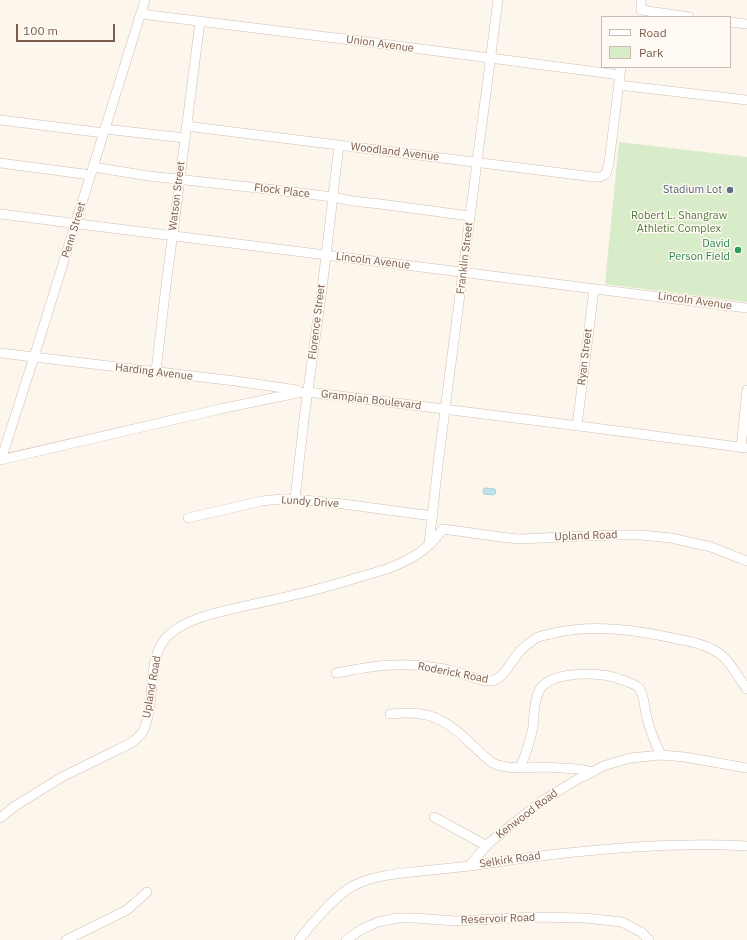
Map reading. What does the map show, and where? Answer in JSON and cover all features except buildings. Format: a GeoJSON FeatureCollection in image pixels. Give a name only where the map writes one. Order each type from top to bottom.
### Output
{"type":"FeatureCollection","features":[{"type":"Feature","properties":{"kind":"street","name":"Penn Street"},"geometry":{"type":"LineString","coordinates":[[1,460],[145,0]]}},
{"type":"Feature","properties":{"kind":"street","name":"Franklin Street"},"geometry":{"type":"LineString","coordinates":[[433,516],[438,464],[498,0]]}},
{"type":"Feature","properties":{"kind":"street"},"geometry":{"type":"LineString","coordinates":[[635,16],[641,10],[641,0]]}},
{"type":"Feature","properties":{"kind":"street"},"geometry":{"type":"LineString","coordinates":[[641,10],[682,16]]}},
{"type":"Feature","properties":{"kind":"street","name":"Union Avenue"},"geometry":{"type":"LineString","coordinates":[[141,14],[490,58],[620,71]]}},
{"type":"Feature","properties":{"kind":"street","name":"Watson Street"},"geometry":{"type":"LineString","coordinates":[[156,371],[200,21]]}},
{"type":"Feature","properties":{"kind":"street"},"geometry":{"type":"LineString","coordinates":[[731,22],[747,24]]}},
{"type":"Feature","properties":{"kind":"street"},"geometry":{"type":"LineString","coordinates":[[620,71],[618,85],[747,100]]}},
{"type":"Feature","properties":{"kind":"street","name":"Woodland Avenue"},"geometry":{"type":"LineString","coordinates":[[186,126],[600,177],[604,175],[609,163],[618,85]]}},
{"type":"Feature","properties":{"kind":"street"},"geometry":{"type":"LineString","coordinates":[[0,120],[185,138]]}},
{"type":"Feature","properties":{"kind":"street","name":"Florence Street"},"geometry":{"type":"LineString","coordinates":[[295,499],[339,145]]}},
{"type":"Feature","properties":{"kind":"street","name":"Flock Place"},"geometry":{"type":"LineString","coordinates":[[0,163],[180,179],[402,206],[470,216]]}},
{"type":"Feature","properties":{"kind":"street","name":"Lincoln Avenue"},"geometry":{"type":"LineString","coordinates":[[0,214],[747,308]]}},
{"type":"Feature","properties":{"kind":"street","name":"Ryan Street"},"geometry":{"type":"LineString","coordinates":[[577,426],[594,289]]}},
{"type":"Feature","properties":{"kind":"street","name":"Harding Avenue"},"geometry":{"type":"LineString","coordinates":[[0,354],[156,371],[308,392]]}},
{"type":"Feature","properties":{"kind":"street"},"geometry":{"type":"LineString","coordinates":[[744,448],[747,390]]}},
{"type":"Feature","properties":{"kind":"street","name":"Grampian Boulevard"},"geometry":{"type":"LineString","coordinates":[[1,460],[220,408],[308,392],[744,448]]}},
{"type":"Feature","properties":{"kind":"street","name":"Lundy Drive"},"geometry":{"type":"LineString","coordinates":[[188,518],[262,501],[281,499],[343,504],[433,516]]}},
{"type":"Feature","properties":{"kind":"street"},"geometry":{"type":"LineString","coordinates":[[429,545],[433,516]]}},
{"type":"Feature","properties":{"kind":"street","name":"Upland Road"},"geometry":{"type":"LineString","coordinates":[[0,818],[15,806],[62,777],[119,750],[139,736],[145,726],[149,714],[153,671],[158,652],[165,640],[179,628],[198,618],[214,613],[294,595],[387,569],[412,558],[421,552],[438,536],[442,529],[519,539],[560,536],[641,535],[671,538],[704,545],[747,561]]}},
{"type":"Feature","properties":{"kind":"street","name":"Roderick Road"},"geometry":{"type":"LineString","coordinates":[[336,673],[372,666],[404,664],[440,668],[476,679],[490,681],[499,677],[519,652],[537,638],[569,630],[614,630],[660,635],[710,648],[721,655],[730,664],[747,689]]}},
{"type":"Feature","properties":{"kind":"street"},"geometry":{"type":"LineString","coordinates":[[520,768],[530,743],[539,692],[546,683],[553,679],[566,676],[601,674],[630,682],[638,688],[642,694],[654,741],[661,755]]}},
{"type":"Feature","properties":{"kind":"street"},"geometry":{"type":"LineString","coordinates":[[390,714],[406,713],[428,715],[440,720],[453,727],[491,762],[507,767],[545,767],[593,772]]}},
{"type":"Feature","properties":{"kind":"street","name":"Kenwood Road"},"geometry":{"type":"LineString","coordinates":[[469,866],[487,846],[542,801],[602,766],[630,758],[661,755],[685,757],[747,768]]}},
{"type":"Feature","properties":{"kind":"street"},"geometry":{"type":"LineString","coordinates":[[434,817],[487,846]]}},
{"type":"Feature","properties":{"kind":"street","name":"Selkirk Road"},"geometry":{"type":"LineString","coordinates":[[299,940],[328,907],[346,890],[357,883],[393,874],[469,866],[557,854],[630,847],[708,844],[747,846]]}},
{"type":"Feature","properties":{"kind":"street"},"geometry":{"type":"LineString","coordinates":[[66,940],[127,910],[147,892]]}},
{"type":"Feature","properties":{"kind":"street","name":"Reservoir Road"},"geometry":{"type":"LineString","coordinates":[[346,940],[362,929],[373,924],[384,920],[398,918],[456,920],[533,917],[597,919],[622,922],[641,932],[649,940]]}},
{"type":"Feature","properties":{"kind":"green space","name":"Robert L. Shangraw Athletic Complex"},"geometry":{"type":"Polygon","coordinates":[[[619,142],[747,157],[747,302],[605,284],[619,142]]]}},
{"type":"Feature","properties":{"kind":"water"},"geometry":{"type":"Polygon","coordinates":[[[485,488],[495,489],[496,493],[494,495],[484,494],[483,490],[485,488]]]}},
{"type":"Feature","properties":{"kind":"place","name":"Stadium Lot"},"geometry":{"type":"Point","coordinates":[730,190]}},
{"type":"Feature","properties":{"kind":"place","name":"David Person Field"},"geometry":{"type":"Point","coordinates":[738,250]}}]}
